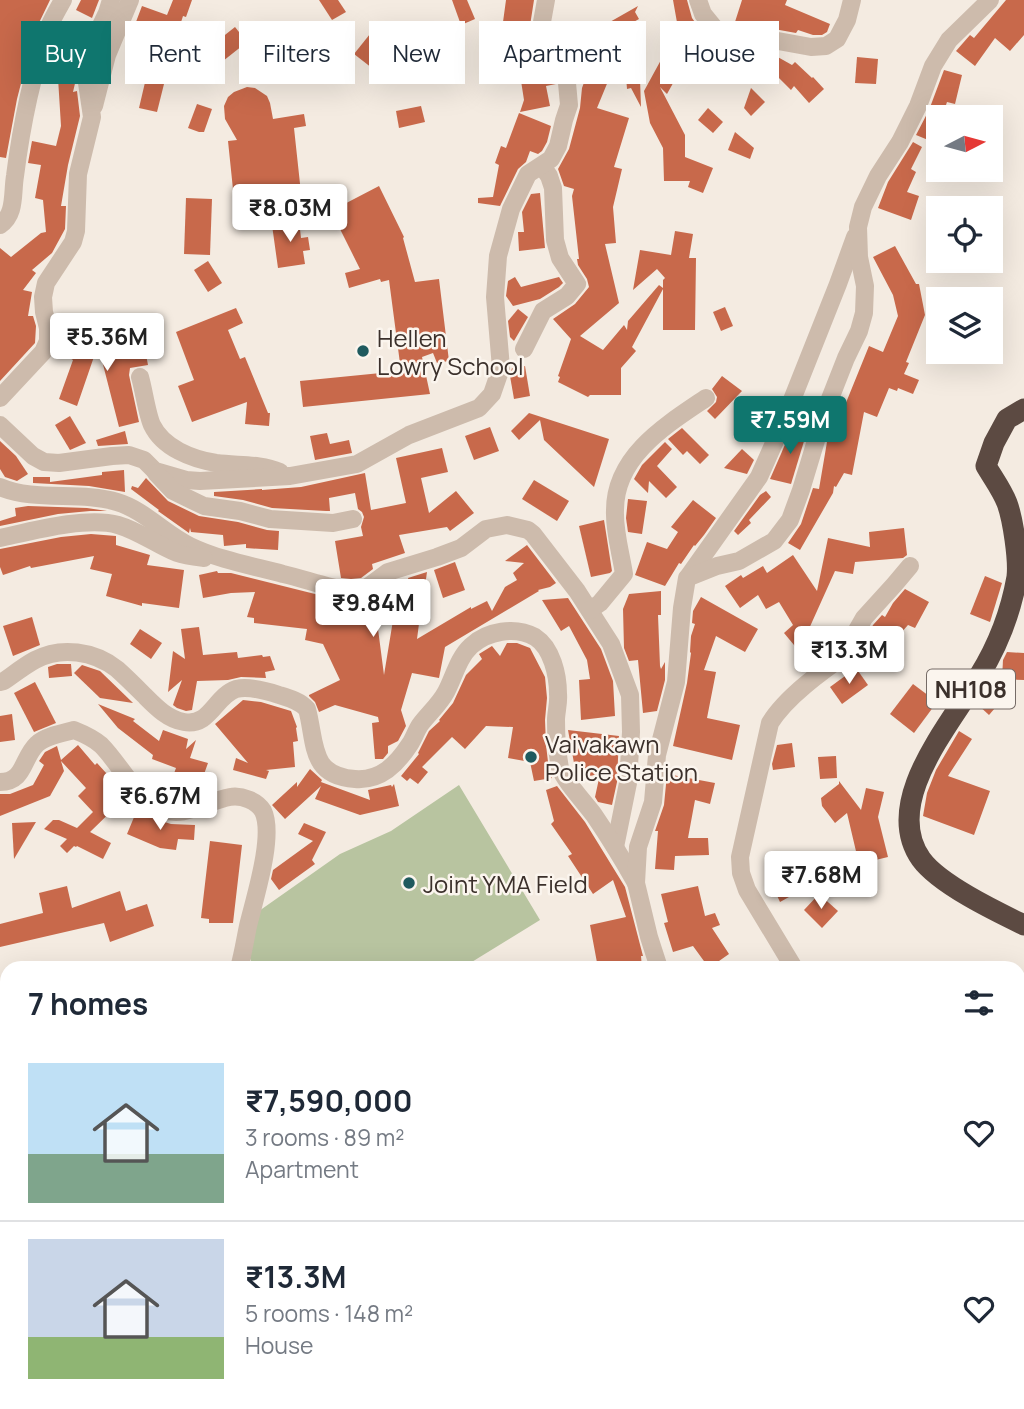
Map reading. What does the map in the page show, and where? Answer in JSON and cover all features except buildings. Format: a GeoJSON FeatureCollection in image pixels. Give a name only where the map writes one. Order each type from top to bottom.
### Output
{"type":"FeatureCollection","features":[{"type":"Feature","properties":{"kind":"highway","name":"NH108"},"geometry":{"type":"LineString","coordinates":[[1024,409],[1007,419],[986,466],[1007,503],[1015,541],[1017,575],[1009,608],[980,675],[935,744],[917,782],[910,805],[909,825],[913,842],[922,859],[940,877],[1024,925]]}},
{"type":"Feature","properties":{"kind":"street"},"geometry":{"type":"LineString","coordinates":[[0,225],[7,220],[11,212],[15,175],[36,69],[49,26],[63,0]]}},
{"type":"Feature","properties":{"kind":"street"},"geometry":{"type":"LineString","coordinates":[[92,117],[87,83],[96,36],[111,0]]}},
{"type":"Feature","properties":{"kind":"street"},"geometry":{"type":"LineString","coordinates":[[0,398],[43,352],[48,341],[43,297],[46,284],[73,242],[76,231],[78,174],[107,55],[130,0]]}},
{"type":"Feature","properties":{"kind":"street"},"geometry":{"type":"LineString","coordinates":[[155,471],[200,481],[290,476],[357,464],[409,435],[468,413],[486,402],[496,386],[500,368],[495,297],[498,256],[511,209],[528,174],[551,159],[558,146],[569,105],[566,72],[562,61],[551,52],[540,33],[546,0]]}},
{"type":"Feature","properties":{"kind":"street"},"geometry":{"type":"LineString","coordinates":[[698,0],[703,14],[716,30],[730,36],[811,47],[826,46],[837,39],[852,0]]}},
{"type":"Feature","properties":{"kind":"street"},"geometry":{"type":"LineString","coordinates":[[636,883],[638,847],[653,802],[657,755],[676,682],[687,578],[759,477],[838,285],[863,207],[918,106],[933,66],[949,40],[990,0]]}},
{"type":"Feature","properties":{"kind":"street"},"geometry":{"type":"LineString","coordinates":[[524,349],[543,311],[567,296],[577,284],[556,248],[553,188],[542,166]]}},
{"type":"Feature","properties":{"kind":"street"},"geometry":{"type":"LineString","coordinates":[[687,578],[739,561],[774,541],[790,520],[824,414],[864,313],[865,286],[859,257],[858,227]]}},
{"type":"Feature","properties":{"kind":"street"},"geometry":{"type":"LineString","coordinates":[[141,377],[152,426],[169,446],[216,463],[268,467],[290,476]]}},
{"type":"Feature","properties":{"kind":"street"},"geometry":{"type":"LineString","coordinates":[[590,610],[600,603],[624,574],[614,512],[618,483],[625,469],[636,454],[666,426],[706,398]]}},
{"type":"Feature","properties":{"kind":"street"},"geometry":{"type":"LineString","coordinates":[[0,425],[33,456],[44,462],[59,463],[129,455],[144,460],[173,491],[204,506],[270,519],[333,523],[353,519]]}},
{"type":"Feature","properties":{"kind":"street"},"geometry":{"type":"LineString","coordinates":[[0,487],[16,493],[117,502],[191,546],[343,590],[365,589],[388,572],[460,548],[486,529],[507,525],[528,530],[590,610],[611,644],[630,695],[628,783],[615,847]]}},
{"type":"Feature","properties":{"kind":"street"},"geometry":{"type":"LineString","coordinates":[[0,538],[66,525],[115,524],[179,554],[225,558]]}},
{"type":"Feature","properties":{"kind":"street"},"geometry":{"type":"LineString","coordinates":[[790,961],[747,890],[741,873],[740,857],[770,723],[777,711],[788,701],[848,653],[859,625],[910,566]]}},
{"type":"Feature","properties":{"kind":"street"},"geometry":{"type":"LineString","coordinates":[[0,682],[49,654],[75,651],[116,668],[167,716],[181,721],[192,723],[203,719],[228,694],[238,689],[276,694],[298,701],[307,709],[316,755],[322,765],[341,776],[371,778],[382,775],[392,767],[410,745],[420,726],[439,704],[469,648],[481,638],[496,632],[528,634],[538,639],[548,650],[554,669],[558,693],[556,720],[561,771],[615,847],[636,883],[657,961]]}},
{"type":"Feature","properties":{"kind":"street"},"geometry":{"type":"LineString","coordinates":[[0,782],[9,782],[22,772],[25,758],[38,741],[74,730],[91,737],[102,746],[148,800],[168,811],[194,810],[231,797],[243,797],[252,801],[262,811],[266,827],[265,856],[241,961]]}},
{"type":"Feature","properties":{"kind":"green space","name":"Joint YMA Field"},"geometry":{"type":"Polygon","coordinates":[[[459,785],[540,920],[473,961],[251,961],[247,948],[259,911],[340,854],[391,831],[459,785]]]}},
{"type":"Feature","properties":{"kind":"place","name":"Hellen Lowry School"},"geometry":{"type":"Point","coordinates":[363,351]}},
{"type":"Feature","properties":{"kind":"place","name":"Vaivakawn Police Station"},"geometry":{"type":"Point","coordinates":[531,757]}},
{"type":"Feature","properties":{"kind":"place","name":"Joint YMA Field"},"geometry":{"type":"Point","coordinates":[409,883]}}]}
